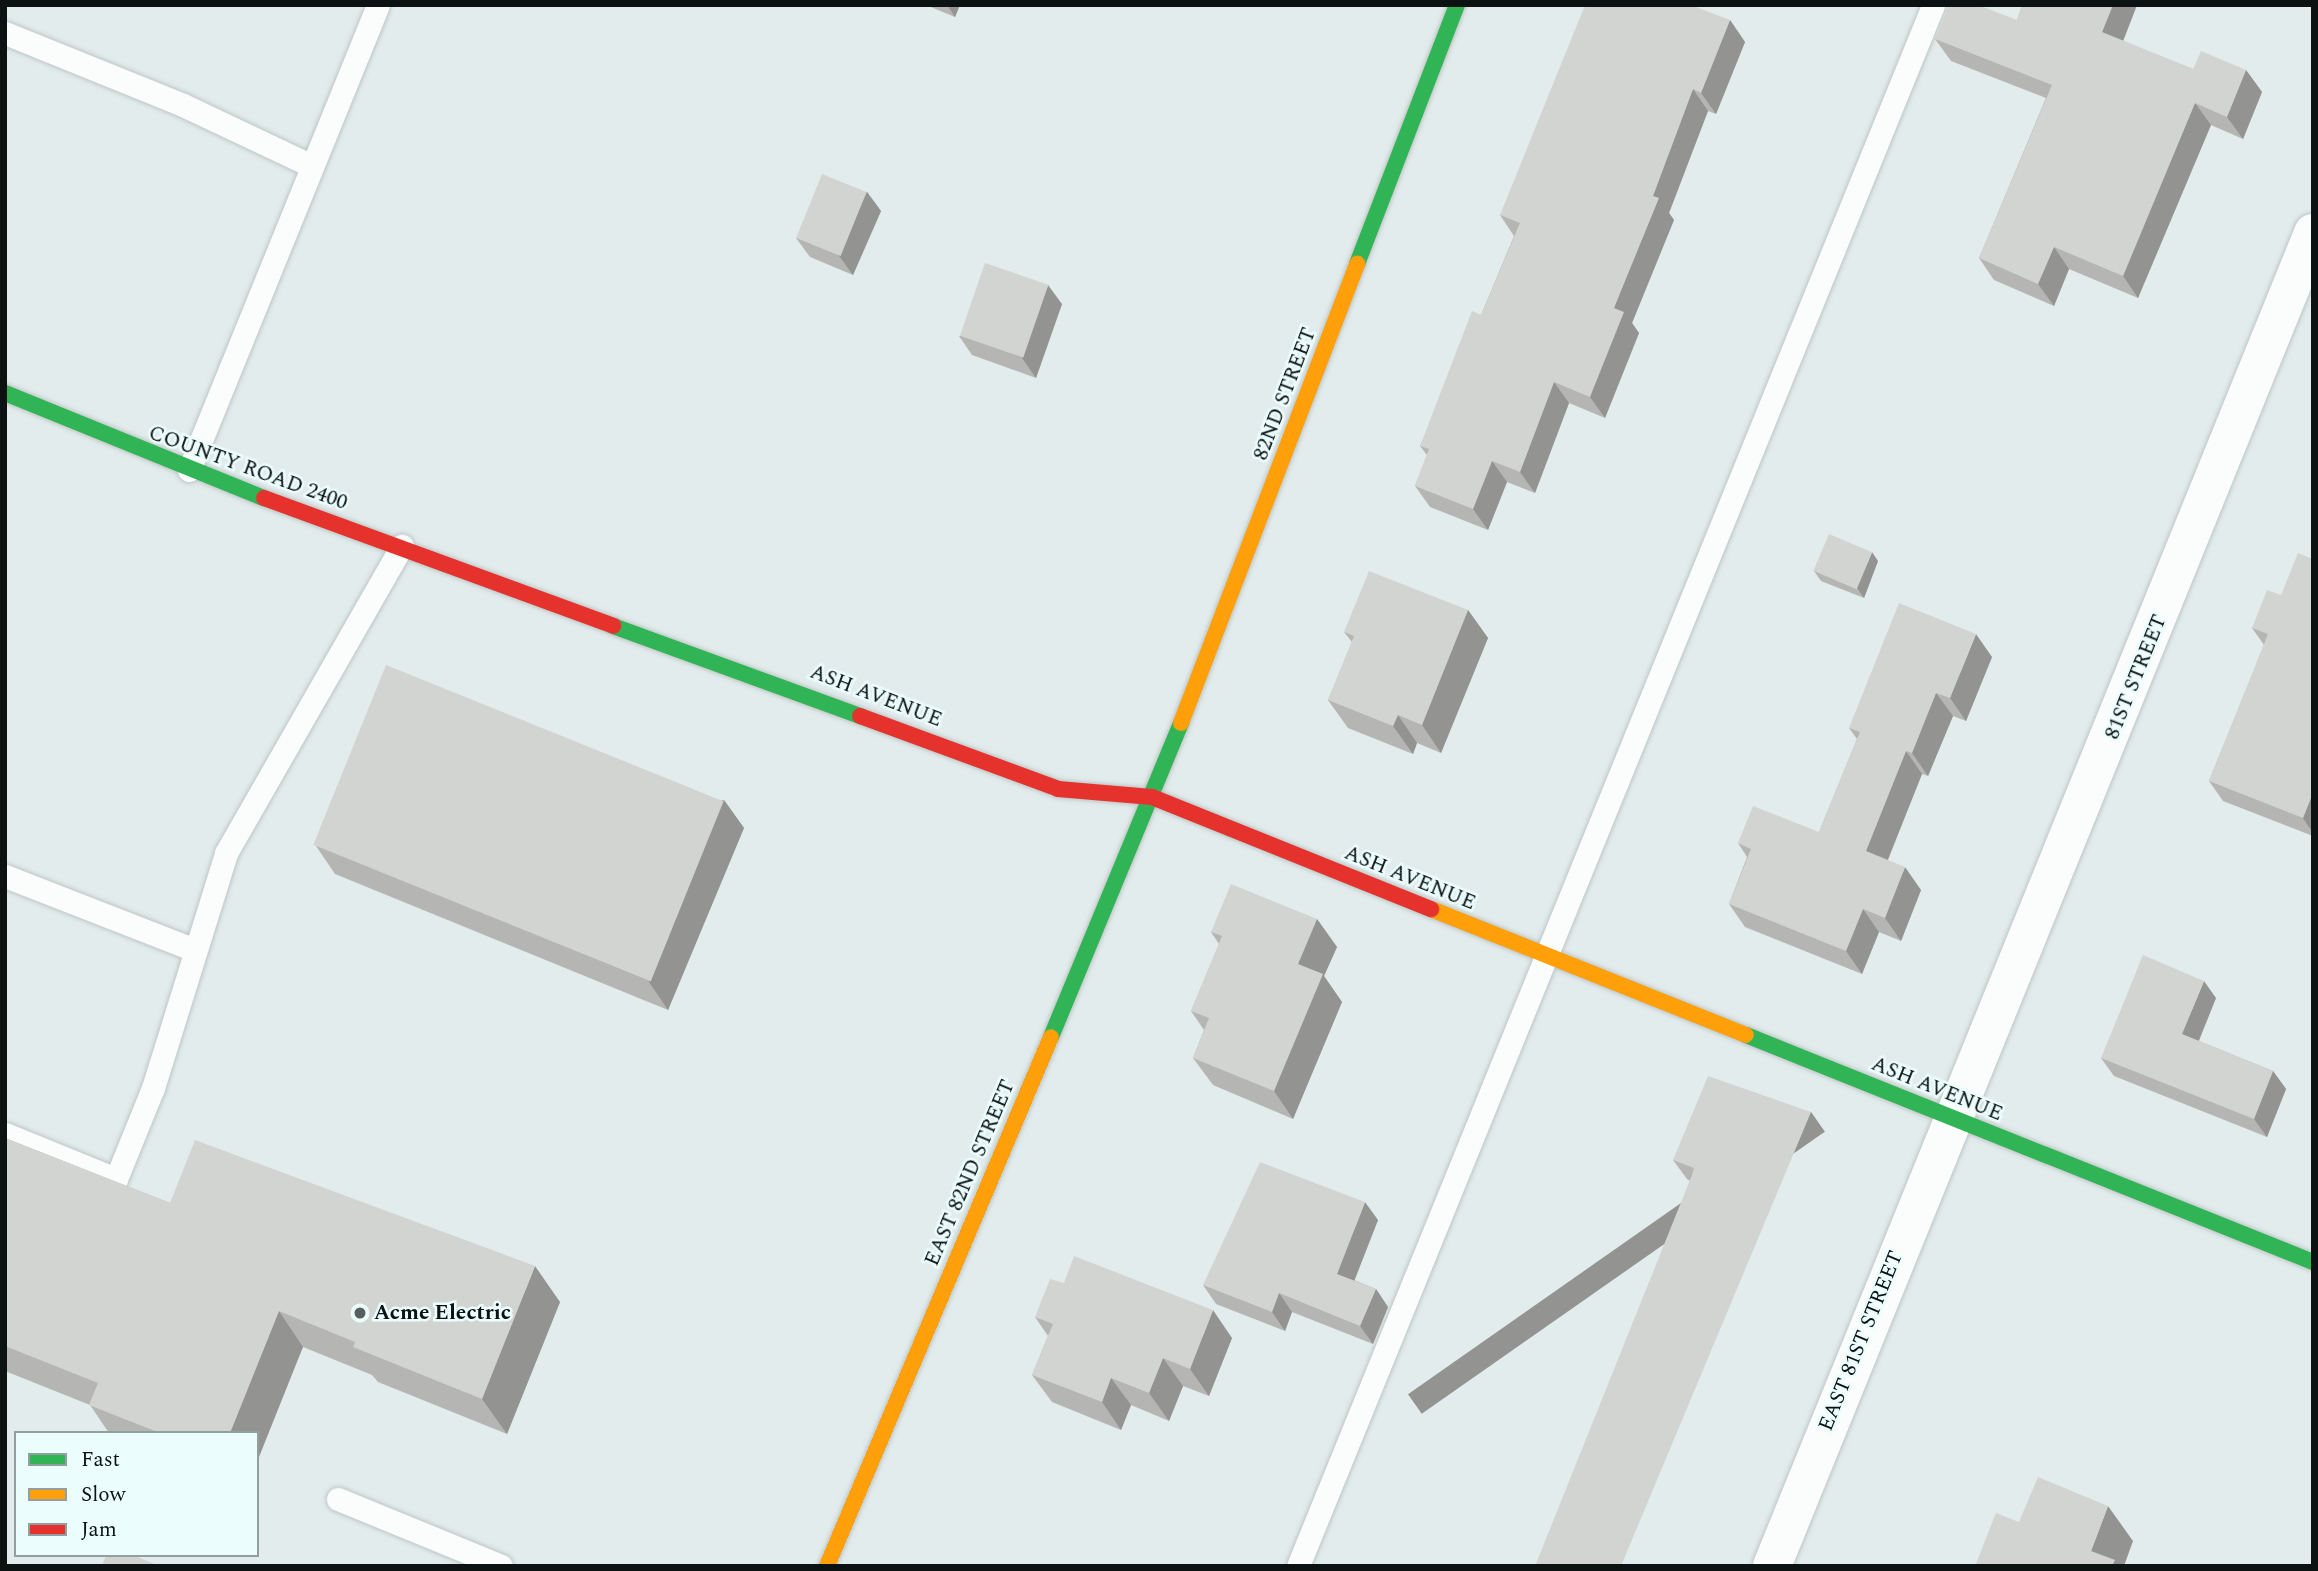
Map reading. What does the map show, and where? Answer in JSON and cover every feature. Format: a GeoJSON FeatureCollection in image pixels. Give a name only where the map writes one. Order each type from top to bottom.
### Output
{"type":"FeatureCollection","features":[{"type":"Feature","properties":{"kind":"street","name":"82ND STREET"},"geometry":{"type":"LineString","coordinates":[[1152,797],[1457,5]]}},
{"type":"Feature","properties":{"kind":"street","name":"81ST STREET"},"geometry":{"type":"LineString","coordinates":[[1950,1116],[2053,885],[2313,233]]}},
{"type":"Feature","properties":{"kind":"street","name":"COUNTY ROAD 2400"},"geometry":{"type":"LineString","coordinates":[[5,393],[189,470],[480,574]]}},
{"type":"Feature","properties":{"kind":"street","name":"ASH AVENUE"},"geometry":{"type":"LineString","coordinates":[[480,574],[1058,789],[1152,797],[2313,1262]]}},
{"type":"Feature","properties":{"kind":"street","name":"EAST 82ND STREET"},"geometry":{"type":"LineString","coordinates":[[827,1566],[1152,797]]}},
{"type":"Feature","properties":{"kind":"street","name":"EAST 81ST STREET"},"geometry":{"type":"LineString","coordinates":[[1772,1566],[1950,1116]]}},
{"type":"Feature","properties":{"kind":"lane"},"geometry":{"type":"LineString","coordinates":[[189,470],[378,5]]}},
{"type":"Feature","properties":{"kind":"lane"},"geometry":{"type":"LineString","coordinates":[[1298,1566],[1933,5]]}},
{"type":"Feature","properties":{"kind":"lane"},"geometry":{"type":"LineString","coordinates":[[5,33],[183,105],[312,166]]}},
{"type":"Feature","properties":{"kind":"lane"},"geometry":{"type":"LineString","coordinates":[[5,1134],[116,1179],[226,853],[402,546]]}},
{"type":"Feature","properties":{"kind":"lane"},"geometry":{"type":"LineString","coordinates":[[5,876],[195,950]]}},
{"type":"Feature","properties":{"kind":"lane"},"geometry":{"type":"LineString","coordinates":[[338,1499],[501,1566]]}},
{"type":"Feature","properties":{"kind":"building"},"geometry":{"type":"Polygon","coordinates":[[[1585,5],[1691,5],[1730,20],[1701,93],[1693,89],[1653,196],[1659,198],[1614,308],[1624,312],[1590,397],[1554,382],[1520,472],[1492,461],[1473,509],[1415,486],[1429,449],[1420,446],[1472,311],[1481,315],[1520,223],[1500,215],[1585,5]]]}},
{"type":"Feature","properties":{"kind":"building"},"geometry":{"type":"Polygon","coordinates":[[[1949,5],[1978,5],[2017,20],[2022,5],[2113,5],[2102,32],[2193,69],[2201,51],[2246,70],[2227,117],[2195,103],[2123,276],[2054,247],[2038,284],[1979,258],[2052,85],[1935,39],[1949,5]]]}},
{"type":"Feature","properties":{"kind":"building"},"geometry":{"type":"Polygon","coordinates":[[[822,174],[867,192],[841,256],[796,238],[822,174]]]}},
{"type":"Feature","properties":{"kind":"building"},"geometry":{"type":"Polygon","coordinates":[[[985,263],[1048,285],[1023,358],[960,336],[985,263]]]}},
{"type":"Feature","properties":{"kind":"building"},"geometry":{"type":"Polygon","coordinates":[[[1829,534],[1872,552],[1857,589],[1813,571],[1829,534]]]}},
{"type":"Feature","properties":{"kind":"building"},"geometry":{"type":"Polygon","coordinates":[[[2298,553],[2313,559],[2313,793],[2303,818],[2209,781],[2268,634],[2252,628],[2267,590],[2281,595],[2298,553]]]}},
{"type":"Feature","properties":{"kind":"building"},"geometry":{"type":"Polygon","coordinates":[[[1369,571],[1468,610],[1422,725],[1398,715],[1393,726],[1328,700],[1354,636],[1344,632],[1369,571]]]}},
{"type":"Feature","properties":{"kind":"building"},"geometry":{"type":"Polygon","coordinates":[[[1899,603],[1976,634],[1950,698],[1936,693],[1912,753],[1906,751],[1866,851],[1905,867],[1885,918],[1863,909],[1846,951],[1729,904],[1751,849],[1738,843],[1753,806],[1819,832],[1860,732],[1849,728],[1899,603]]]}},
{"type":"Feature","properties":{"kind":"building"},"geometry":{"type":"Polygon","coordinates":[[[386,665],[723,801],[651,981],[313,845],[386,665]]]}},
{"type":"Feature","properties":{"kind":"building"},"geometry":{"type":"Polygon","coordinates":[[[1231,884],[1317,919],[1298,964],[1323,974],[1274,1091],[1193,1058],[1209,1018],[1191,1011],[1222,936],[1211,932],[1231,884]]]}},
{"type":"Feature","properties":{"kind":"building"},"geometry":{"type":"Polygon","coordinates":[[[2143,955],[2204,981],[2182,1034],[2273,1071],[2254,1119],[2101,1058],[2143,955]]]}},
{"type":"Feature","properties":{"kind":"building"},"geometry":{"type":"Polygon","coordinates":[[[1708,1076],[1811,1112],[1621,1566],[1535,1566],[1692,1175],[1694,1168],[1673,1160],[1708,1076]]]}},
{"type":"Feature","properties":{"kind":"building"},"geometry":{"type":"Polygon","coordinates":[[[5,1138],[170,1203],[195,1140],[535,1266],[482,1399],[353,1347],[355,1342],[279,1311],[231,1431],[155,1431],[89,1405],[98,1383],[5,1346],[5,1138]]]}},
{"type":"Feature","properties":{"kind":"building"},"geometry":{"type":"Polygon","coordinates":[[[1260,1162],[1365,1202],[1337,1274],[1376,1289],[1360,1326],[1279,1293],[1272,1312],[1203,1285],[1260,1162]]]}},
{"type":"Feature","properties":{"kind":"building"},"geometry":{"type":"Polygon","coordinates":[[[1074,1256],[1213,1310],[1190,1369],[1163,1358],[1149,1393],[1111,1378],[1102,1402],[1032,1375],[1053,1324],[1035,1317],[1050,1279],[1064,1283],[1074,1256]]]}},
{"type":"Feature","properties":{"kind":"building"},"geometry":{"type":"Polygon","coordinates":[[[2038,1477],[2108,1506],[2091,1551],[2115,1560],[2112,1566],[1975,1566],[1996,1513],[2019,1522],[2038,1477]]]}},
{"type":"Feature","properties":{"kind":"building"},"geometry":{"type":"Polygon","coordinates":[[[105,1557],[138,1557],[159,1566],[102,1566],[105,1557]]]}},
{"type":"Feature","properties":{"kind":"traffic: fast"},"geometry":{"type":"LineString","coordinates":[[1357,264],[1457,5]]}},
{"type":"Feature","properties":{"kind":"traffic: fast"},"geometry":{"type":"LineString","coordinates":[[5,393],[264,498]]}},
{"type":"Feature","properties":{"kind":"traffic: fast"},"geometry":{"type":"LineString","coordinates":[[613,626],[860,716]]}},
{"type":"Feature","properties":{"kind":"traffic: fast"},"geometry":{"type":"LineString","coordinates":[[1051,1037],[1181,723]]}},
{"type":"Feature","properties":{"kind":"traffic: fast"},"geometry":{"type":"LineString","coordinates":[[1746,1035],[2313,1262]]}},
{"type":"Feature","properties":{"kind":"traffic: slow"},"geometry":{"type":"LineString","coordinates":[[1181,723],[1357,264]]}},
{"type":"Feature","properties":{"kind":"traffic: slow"},"geometry":{"type":"LineString","coordinates":[[1431,909],[1746,1035]]}},
{"type":"Feature","properties":{"kind":"traffic: slow"},"geometry":{"type":"LineString","coordinates":[[827,1566],[1051,1037]]}},
{"type":"Feature","properties":{"kind":"traffic: jam"},"geometry":{"type":"LineString","coordinates":[[264,498],[613,626]]}},
{"type":"Feature","properties":{"kind":"traffic: jam"},"geometry":{"type":"LineString","coordinates":[[860,716],[1058,789],[1152,797],[1431,909]]}},
{"type":"Feature","properties":{"kind":"place","name":"Acme Electric"},"geometry":{"type":"Point","coordinates":[360,1313]}}]}
